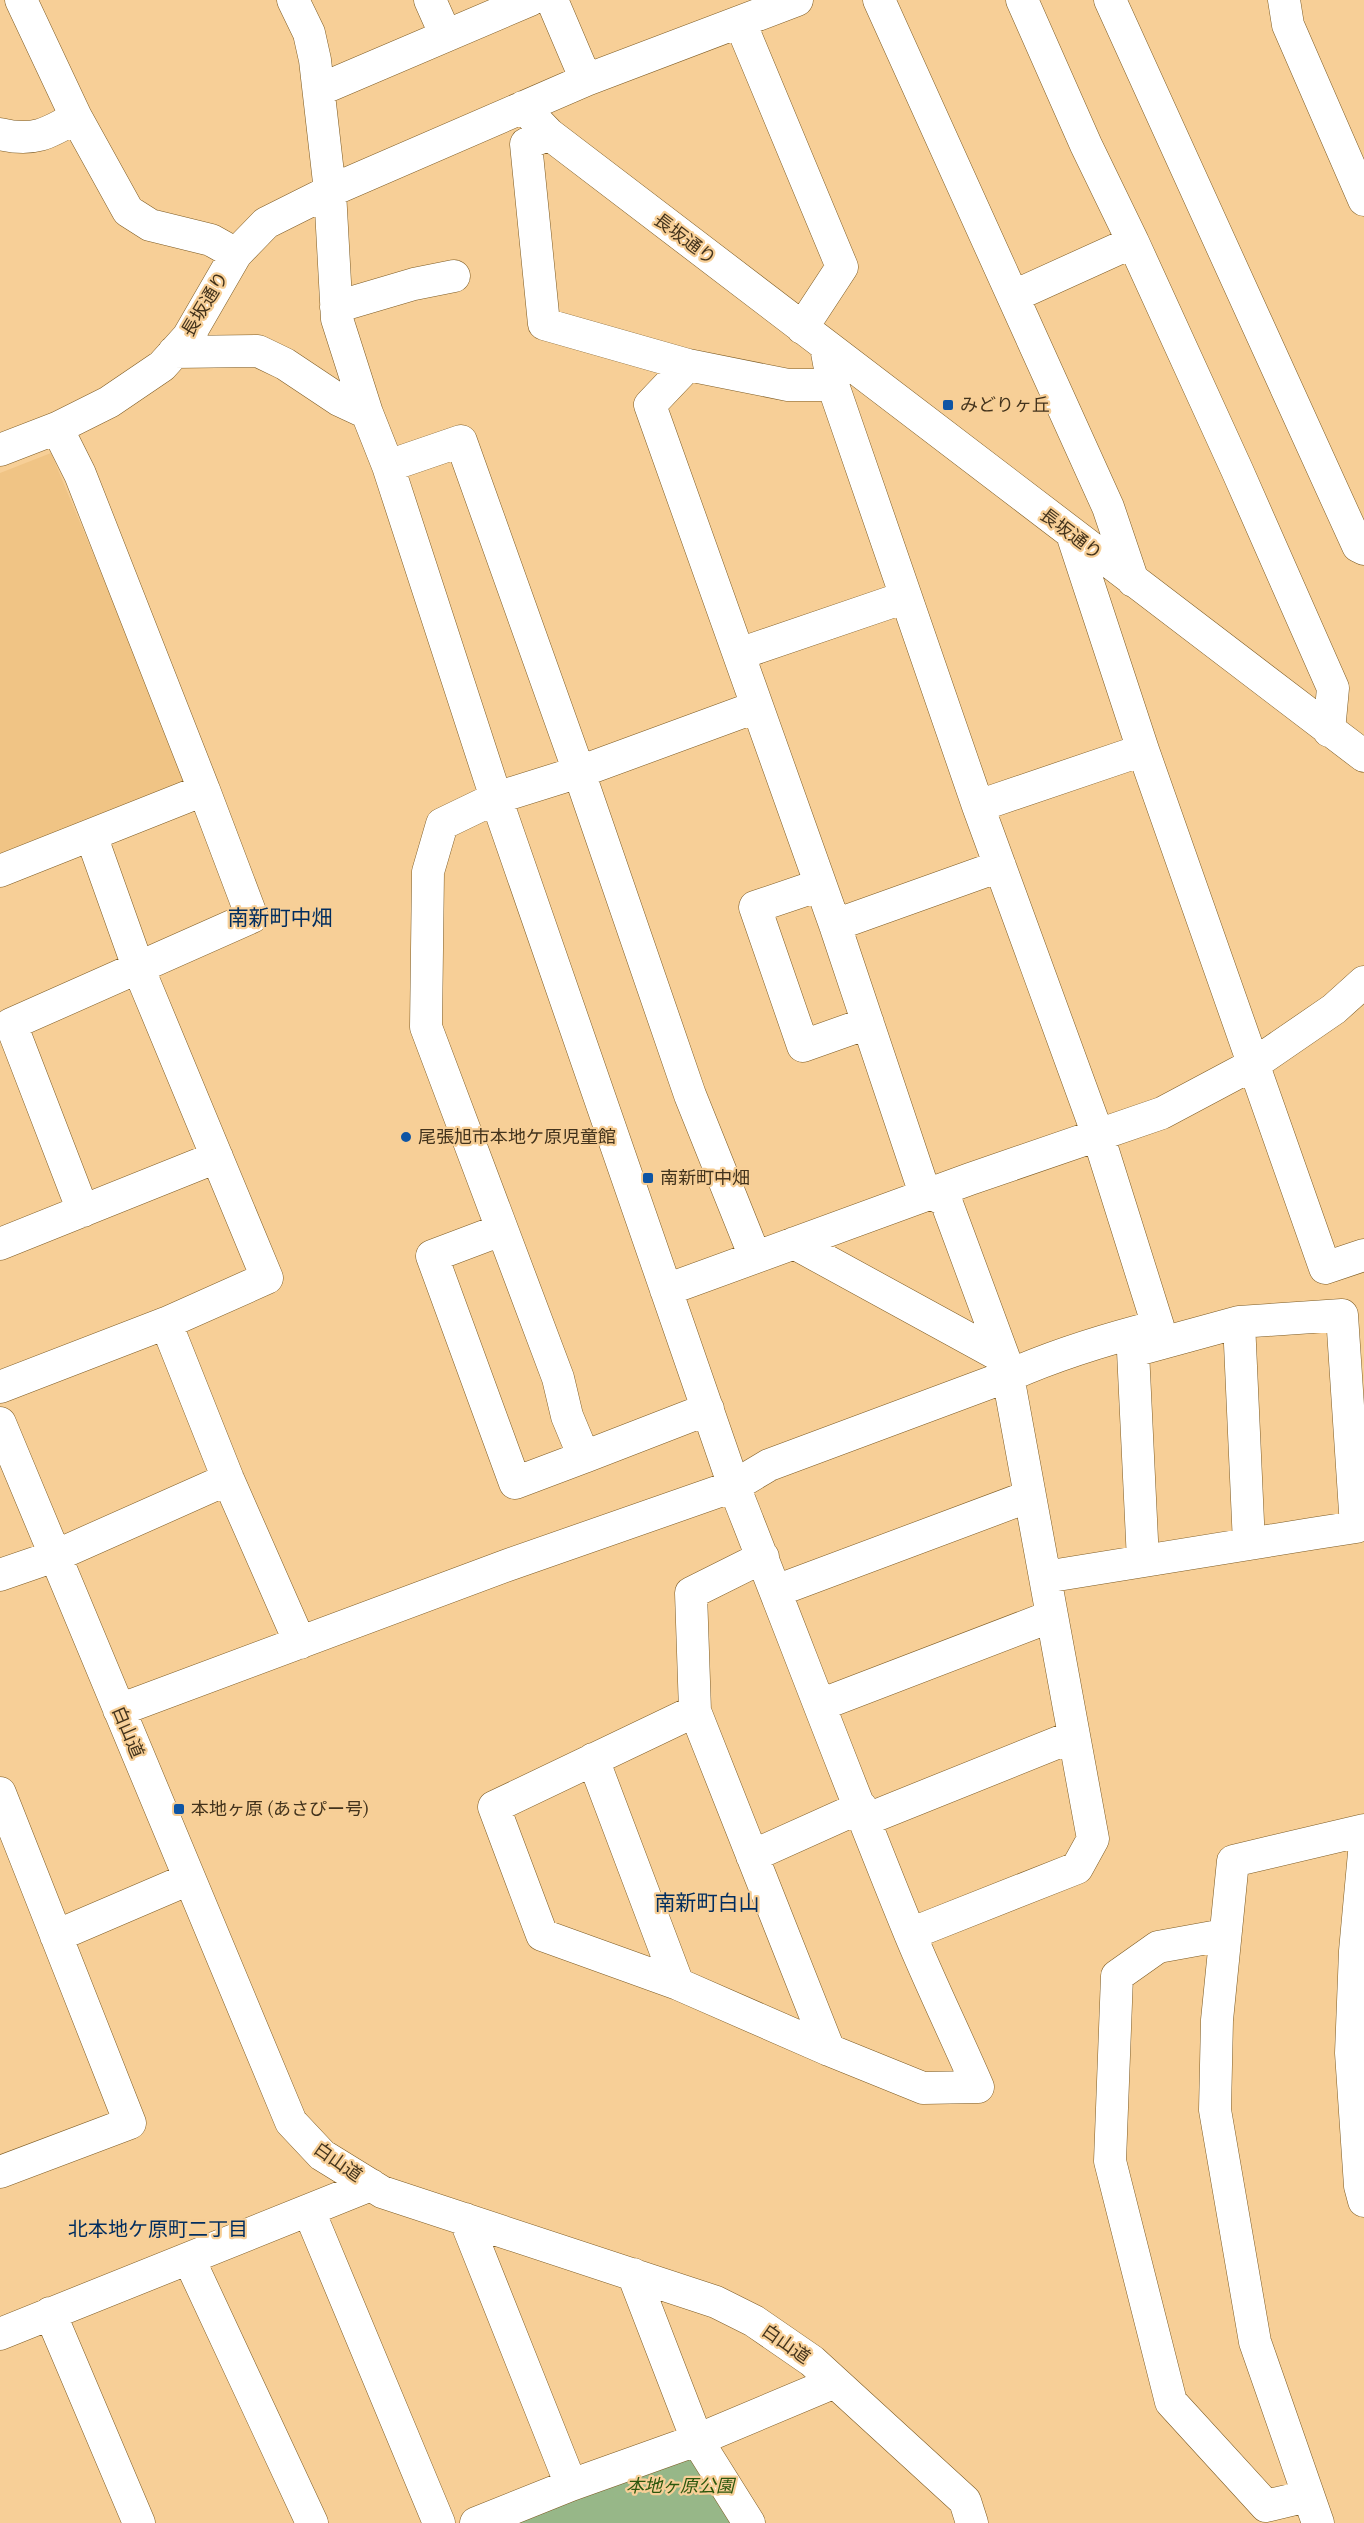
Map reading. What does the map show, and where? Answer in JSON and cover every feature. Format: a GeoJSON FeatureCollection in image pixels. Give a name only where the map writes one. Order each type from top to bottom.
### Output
{"type":"FeatureCollection","features":[{"type":"Feature","properties":{"kind":"street"},"geometry":{"type":"LineString","coordinates":[[21,0],[76,117],[128,211],[150,225],[211,240],[236,254]]}},
{"type":"Feature","properties":{"kind":"street"},"geometry":{"type":"LineString","coordinates":[[293,0],[309,33],[315,60],[330,191],[337,319],[367,413],[388,466],[496,798],[734,1486],[910,1934],[978,2087],[923,2088],[678,1984],[542,1935],[494,1807],[695,1711]]}},
{"type":"Feature","properties":{"kind":"street"},"geometry":{"type":"LineString","coordinates":[[430,0],[446,36]]}},
{"type":"Feature","properties":{"kind":"street"},"geometry":{"type":"LineString","coordinates":[[319,90],[530,0]]}},
{"type":"Feature","properties":{"kind":"street"},"geometry":{"type":"LineString","coordinates":[[552,0],[586,80]]}},
{"type":"Feature","properties":{"kind":"street"},"geometry":{"type":"LineString","coordinates":[[523,107],[586,80],[797,0]]}},
{"type":"Feature","properties":{"kind":"street"},"geometry":{"type":"LineString","coordinates":[[879,0],[1108,507],[1133,581]]}},
{"type":"Feature","properties":{"kind":"street"},"geometry":{"type":"LineString","coordinates":[[1022,0],[1334,688],[1329,731]]}},
{"type":"Feature","properties":{"kind":"street"},"geometry":{"type":"LineString","coordinates":[[1110,0],[1358,546],[1364,549]]}},
{"type":"Feature","properties":{"kind":"street"},"geometry":{"type":"LineString","coordinates":[[1284,0],[1288,25],[1364,200]]}},
{"type":"Feature","properties":{"kind":"street"},"geometry":{"type":"LineString","coordinates":[[740,22],[842,267],[802,328]]}},
{"type":"Feature","properties":{"kind":"street","name":"長坂通り"},"geometry":{"type":"LineString","coordinates":[[0,450],[57,428],[109,402],[162,366],[188,337],[236,254],[266,224],[330,191],[523,107],[549,134],[1364,756]]}},
{"type":"Feature","properties":{"kind":"street"},"geometry":{"type":"LineString","coordinates":[[0,134],[18,138],[45,135],[76,117]]}},
{"type":"Feature","properties":{"kind":"street"},"geometry":{"type":"LineString","coordinates":[[549,134],[526,144],[544,324],[688,365],[788,385],[833,385]]}},
{"type":"Feature","properties":{"kind":"street"},"geometry":{"type":"LineString","coordinates":[[1014,296],[1133,242]]}},
{"type":"Feature","properties":{"kind":"street"},"geometry":{"type":"LineString","coordinates":[[336,307],[414,284],[454,276]]}},
{"type":"Feature","properties":{"kind":"street"},"geometry":{"type":"LineString","coordinates":[[826,347],[833,385],[978,806],[1098,1135],[1158,1326],[1152,1336],[1133,1351],[1143,1561]]}},
{"type":"Feature","properties":{"kind":"street"},"geometry":{"type":"LineString","coordinates":[[174,352],[258,351],[285,364],[339,400],[367,413]]}},
{"type":"Feature","properties":{"kind":"street"},"geometry":{"type":"LineString","coordinates":[[688,365],[650,405],[835,926],[922,1185],[931,1194],[945,1201],[1006,1367],[1093,1839],[1077,1868],[910,1934]]}},
{"type":"Feature","properties":{"kind":"street"},"geometry":{"type":"LineString","coordinates":[[57,428],[80,474],[252,917],[11,1024],[83,1211]]}},
{"type":"Feature","properties":{"kind":"street"},"geometry":{"type":"LineString","coordinates":[[388,466],[461,441],[579,772],[690,1095],[755,1257]]}},
{"type":"Feature","properties":{"kind":"street"},"geometry":{"type":"LineString","coordinates":[[1072,534],[1143,750],[1325,1268],[1364,1255]]}},
{"type":"Feature","properties":{"kind":"street"},"geometry":{"type":"LineString","coordinates":[[739,654],[906,597]]}},
{"type":"Feature","properties":{"kind":"street"},"geometry":{"type":"LineString","coordinates":[[584,1457],[567,1416],[558,1378],[426,1027],[428,872],[442,824],[496,798],[579,772],[756,707]]}},
{"type":"Feature","properties":{"kind":"street"},"geometry":{"type":"LineString","coordinates":[[978,806],[1143,750]]}},
{"type":"Feature","properties":{"kind":"street"},"geometry":{"type":"LineString","coordinates":[[0,871],[204,790]]}},
{"type":"Feature","properties":{"kind":"street"},"geometry":{"type":"LineString","coordinates":[[0,1387],[166,1323],[267,1278],[138,968],[91,836]]}},
{"type":"Feature","properties":{"kind":"street"},"geometry":{"type":"LineString","coordinates":[[835,926],[1000,866]]}},
{"type":"Feature","properties":{"kind":"street"},"geometry":{"type":"LineString","coordinates":[[820,885],[755,907],[803,1046],[868,1023]]}},
{"type":"Feature","properties":{"kind":"street"},"geometry":{"type":"LineString","coordinates":[[666,1290],[1162,1113],[1254,1064],[1334,1009],[1364,982]]}},
{"type":"Feature","properties":{"kind":"street"},"geometry":{"type":"LineString","coordinates":[[0,1244],[217,1157]]}},
{"type":"Feature","properties":{"kind":"street"},"geometry":{"type":"LineString","coordinates":[[501,1230],[432,1256],[515,1484],[708,1409]]}},
{"type":"Feature","properties":{"kind":"street"},"geometry":{"type":"LineString","coordinates":[[794,1243],[1006,1367]]}},
{"type":"Feature","properties":{"kind":"street"},"geometry":{"type":"LineString","coordinates":[[119,1710],[508,1565],[734,1486],[769,1465],[1006,1367],[1035,1364],[1109,1337],[1152,1336],[1239,1322],[1342,1314],[1356,1527],[1045,1576]]}},
{"type":"Feature","properties":{"kind":"street"},"geometry":{"type":"LineString","coordinates":[[1239,1322],[1249,1544]]}},
{"type":"Feature","properties":{"kind":"street"},"geometry":{"type":"LineString","coordinates":[[166,1323],[228,1479],[300,1643]]}},
{"type":"Feature","properties":{"kind":"street","name":"白山道"},"geometry":{"type":"LineString","coordinates":[[0,1423],[291,2122],[322,2155],[382,2192],[716,2302],[754,2321],[812,2361],[965,2501],[972,2523]]}},
{"type":"Feature","properties":{"kind":"street"},"geometry":{"type":"LineString","coordinates":[[0,1575],[55,1556],[228,1479]]}},
{"type":"Feature","properties":{"kind":"street"},"geometry":{"type":"LineString","coordinates":[[776,1592],[1030,1496]]}},
{"type":"Feature","properties":{"kind":"street"},"geometry":{"type":"LineString","coordinates":[[763,1557],[691,1593],[695,1711],[829,2050]]}},
{"type":"Feature","properties":{"kind":"street"},"geometry":{"type":"LineString","coordinates":[[820,1705],[1052,1616]]}},
{"type":"Feature","properties":{"kind":"street"},"geometry":{"type":"LineString","coordinates":[[752,1856],[1074,1736]]}},
{"type":"Feature","properties":{"kind":"street"},"geometry":{"type":"LineString","coordinates":[[593,1759],[678,1984]]}},
{"type":"Feature","properties":{"kind":"street"},"geometry":{"type":"LineString","coordinates":[[0,1793],[130,2123],[0,2172]]}},
{"type":"Feature","properties":{"kind":"street"},"geometry":{"type":"LineString","coordinates":[[1224,1935],[1158,1947],[1117,1976],[1110,2160],[1172,2402],[1266,2506],[1313,2509],[1255,2342],[1215,2110],[1217,2020],[1233,1861],[1364,1830]]}},
{"type":"Feature","properties":{"kind":"street"},"geometry":{"type":"LineString","coordinates":[[1364,1853],[1355,1951],[1351,2053],[1360,2186],[1364,2201]]}},
{"type":"Feature","properties":{"kind":"street"},"geometry":{"type":"LineString","coordinates":[[56,1935],[189,1879]]}},
{"type":"Feature","properties":{"kind":"street"},"geometry":{"type":"LineString","coordinates":[[1364,2062],[1364,2092]]}},
{"type":"Feature","properties":{"kind":"street"},"geometry":{"type":"LineString","coordinates":[[0,2334],[370,2185]]}},
{"type":"Feature","properties":{"kind":"street"},"geometry":{"type":"LineString","coordinates":[[309,2211],[440,2523]]}},
{"type":"Feature","properties":{"kind":"street"},"geometry":{"type":"LineString","coordinates":[[465,2219],[571,2485]]}},
{"type":"Feature","properties":{"kind":"street"},"geometry":{"type":"LineString","coordinates":[[189,2259],[312,2523]]}},
{"type":"Feature","properties":{"kind":"street"},"geometry":{"type":"LineString","coordinates":[[633,2274],[697,2440],[749,2523]]}},
{"type":"Feature","properties":{"kind":"street"},"geometry":{"type":"LineString","coordinates":[[50,2313],[139,2523]]}},
{"type":"Feature","properties":{"kind":"street"},"geometry":{"type":"LineString","coordinates":[[476,2523],[571,2485],[697,2440],[835,2382]]}},
{"type":"Feature","properties":{"kind":"shaded area"},"geometry":{"type":"Polygon","coordinates":[[[51,453],[186,776],[182,788],[0,860],[0,473],[51,453]]]}},
{"type":"Feature","properties":{"kind":"green space","name":"本地ヶ原公園"},"geometry":{"type":"Polygon","coordinates":[[[697,2440],[749,2523],[485,2523],[697,2440]]]}},
{"type":"Feature","properties":{"kind":"place","name":"みどりヶ丘"},"geometry":{"type":"Point","coordinates":[948,405]}},
{"type":"Feature","properties":{"kind":"place","name":"尾張旭市本地ケ原児童館"},"geometry":{"type":"Point","coordinates":[406,1137]}},
{"type":"Feature","properties":{"kind":"place","name":"南新町中畑"},"geometry":{"type":"Point","coordinates":[648,1178]}},
{"type":"Feature","properties":{"kind":"place","name":"本地ヶ原 (あさぴー号)"},"geometry":{"type":"Point","coordinates":[179,1809]}},
{"type":"Feature","properties":{"kind":"district","name":"南新町中畑"},"geometry":{"type":"Point","coordinates":[280,918]}},
{"type":"Feature","properties":{"kind":"district","name":"南新町白山"},"geometry":{"type":"Point","coordinates":[707,1903]}},
{"type":"Feature","properties":{"kind":"district","name":"北本地ケ原町二丁目"},"geometry":{"type":"Point","coordinates":[158,2229]}}]}
